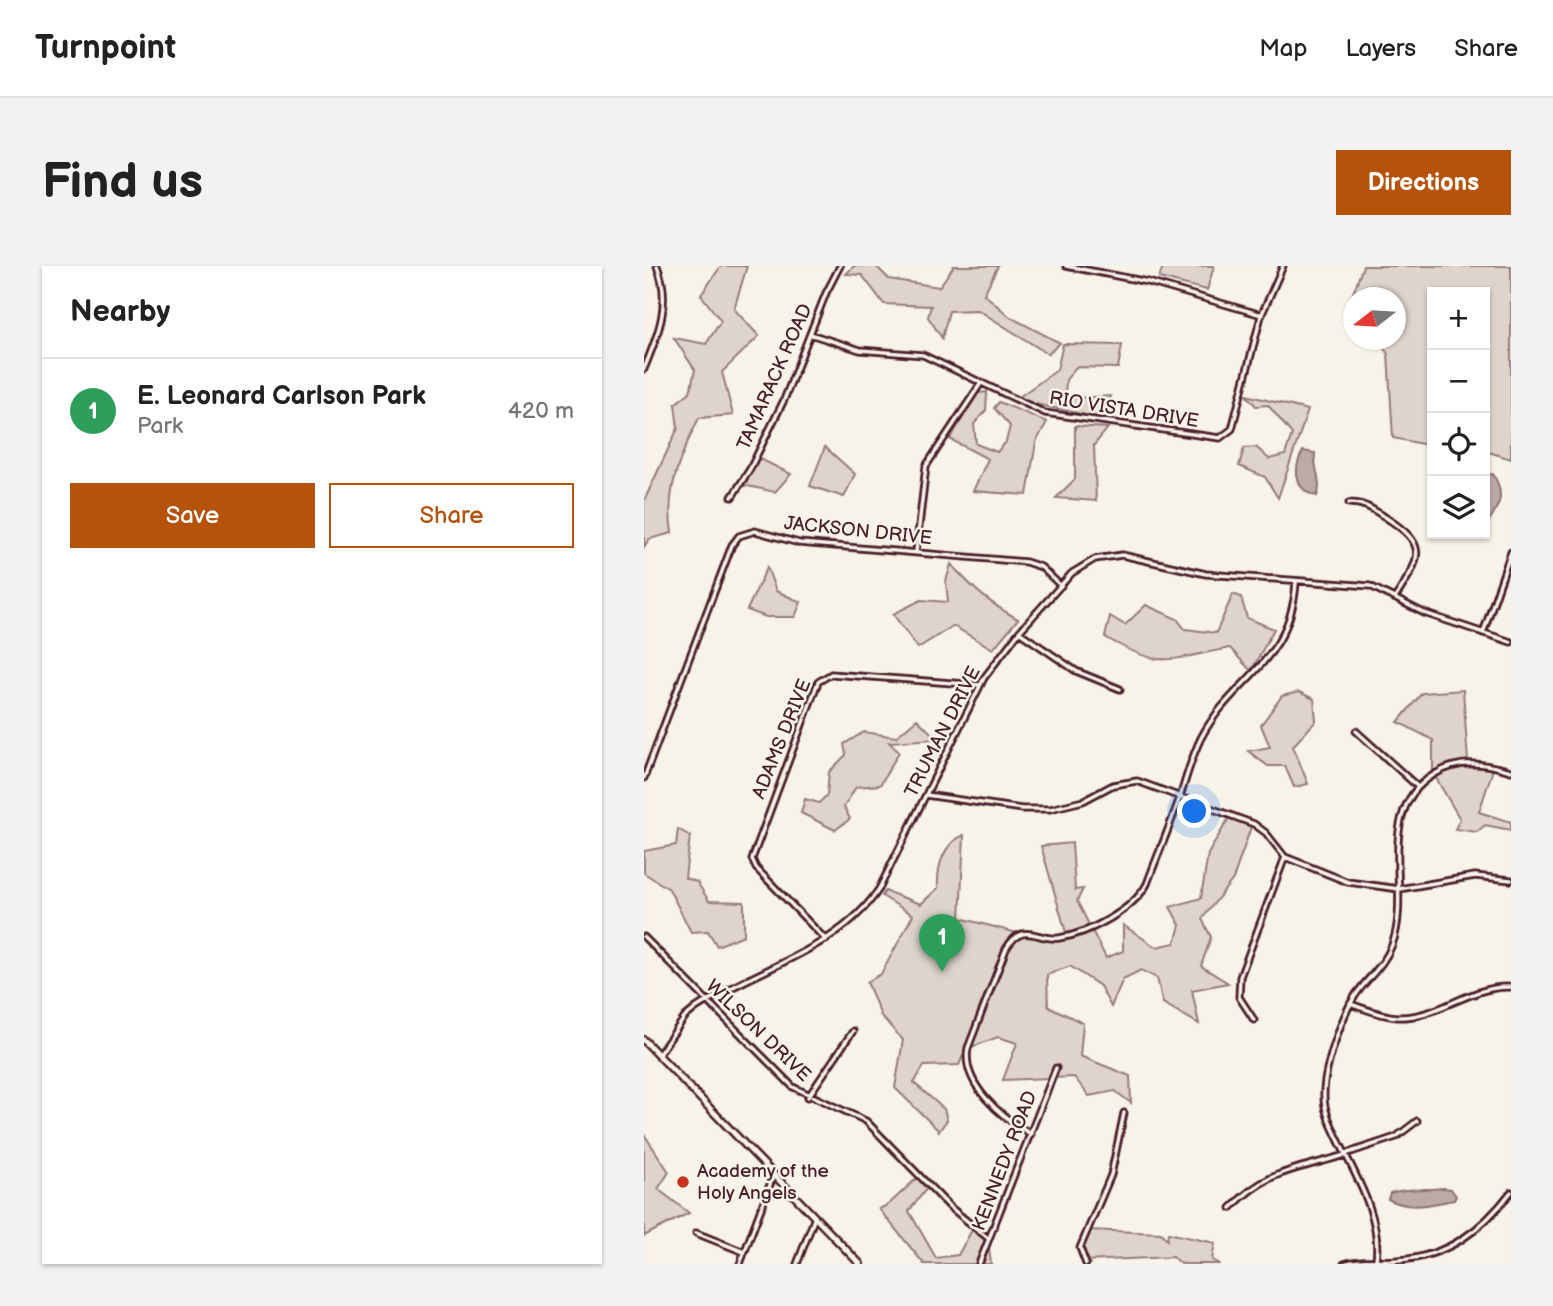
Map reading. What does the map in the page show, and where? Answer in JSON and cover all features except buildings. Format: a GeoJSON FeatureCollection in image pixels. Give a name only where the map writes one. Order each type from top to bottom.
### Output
{"type":"FeatureCollection","features":[{"type":"Feature","properties":{"kind":"main road"},"geometry":{"type":"LineString","coordinates":[[644,1040],[860,1264]]}},
{"type":"Feature","properties":{"kind":"street"},"geometry":{"type":"LineString","coordinates":[[644,369],[664,308],[663,287],[657,266]]}},
{"type":"Feature","properties":{"kind":"street","name":"TAMARACK ROAD"},"geometry":{"type":"LineString","coordinates":[[732,497],[750,469],[784,400],[840,266]]}},
{"type":"Feature","properties":{"kind":"street"},"geometry":{"type":"LineString","coordinates":[[1066,266],[1148,282],[1262,315]]}},
{"type":"Feature","properties":{"kind":"street","name":"RIO VISTA DRIVE"},"geometry":{"type":"LineString","coordinates":[[810,334],[860,351],[923,355],[1045,413],[1223,438],[1232,429],[1262,315],[1283,266]]}},
{"type":"Feature","properties":{"kind":"street"},"geometry":{"type":"LineString","coordinates":[[916,552],[926,466],[981,383]]}},
{"type":"Feature","properties":{"kind":"street"},"geometry":{"type":"LineString","coordinates":[[1349,503],[1361,503],[1411,535],[1417,554],[1412,571],[1395,598]]}},
{"type":"Feature","properties":{"kind":"street","name":"JACKSON DRIVE"},"geometry":{"type":"LineString","coordinates":[[644,778],[732,545],[738,537],[755,531],[799,543],[1026,562],[1041,568],[1061,586]]}},
{"type":"Feature","properties":{"kind":"street"},"geometry":{"type":"LineString","coordinates":[[1483,633],[1511,552]]}},
{"type":"Feature","properties":{"kind":"street","name":"TRUMAN DRIVE"},"geometry":{"type":"LineString","coordinates":[[658,1055],[685,1017],[706,1001],[826,940],[855,919],[873,899],[980,685],[1019,632],[1061,586],[1087,563],[1113,555],[1189,572],[1370,586],[1424,613],[1511,642]]}},
{"type":"Feature","properties":{"kind":"street"},"geometry":{"type":"LineString","coordinates":[[1031,1133],[1010,1120],[976,1086],[966,1062],[968,1048],[1006,949],[1023,934],[1063,937],[1132,904],[1147,884],[1196,749],[1207,727],[1222,707],[1256,673],[1277,644],[1294,603],[1296,582]]}},
{"type":"Feature","properties":{"kind":"street"},"geometry":{"type":"LineString","coordinates":[[1019,632],[1076,671],[1120,689]]}},
{"type":"Feature","properties":{"kind":"street","name":"ADAMS DRIVE"},"geometry":{"type":"LineString","coordinates":[[826,940],[755,868],[752,859],[818,682],[831,674],[980,685]]}},
{"type":"Feature","properties":{"kind":"street"},"geometry":{"type":"LineString","coordinates":[[1356,731],[1418,787]]}},
{"type":"Feature","properties":{"kind":"street"},"geometry":{"type":"LineString","coordinates":[[1376,1260],[1377,1226],[1328,1117],[1324,1093],[1333,1052],[1350,1004],[1381,964],[1391,946],[1397,926],[1398,827],[1404,808],[1418,787],[1440,770],[1459,764],[1487,764],[1511,771]]}},
{"type":"Feature","properties":{"kind":"street"},"geometry":{"type":"LineString","coordinates":[[926,795],[1039,810],[1071,805],[1113,785],[1137,781],[1254,824],[1266,833],[1285,858],[1338,880],[1399,888],[1475,876],[1511,880]]}},
{"type":"Feature","properties":{"kind":"street"},"geometry":{"type":"LineString","coordinates":[[1254,1020],[1240,997],[1240,977],[1285,858]]}},
{"type":"Feature","properties":{"kind":"street","name":"WILSON DRIVE"},"geometry":{"type":"LineString","coordinates":[[644,937],[786,1080],[808,1097],[849,1111],[866,1121],[950,1207],[989,1239]]}},
{"type":"Feature","properties":{"kind":"street"},"geometry":{"type":"LineString","coordinates":[[1350,1004],[1387,1016],[1408,1017],[1428,1013],[1487,989],[1511,987]]}},
{"type":"Feature","properties":{"kind":"street"},"geometry":{"type":"LineString","coordinates":[[808,1097],[853,1031]]}},
{"type":"Feature","properties":{"kind":"street","name":"KENNEDY ROAD"},"geometry":{"type":"LineString","coordinates":[[979,1264],[1056,1068]]}},
{"type":"Feature","properties":{"kind":"street"},"geometry":{"type":"LineString","coordinates":[[1086,1264],[1080,1248],[1111,1175],[1124,1112]]}},
{"type":"Feature","properties":{"kind":"street"},"geometry":{"type":"LineString","coordinates":[[1231,1208],[1253,1187],[1274,1174],[1345,1155],[1396,1137],[1417,1122]]}},
{"type":"Feature","properties":{"kind":"street"},"geometry":{"type":"LineString","coordinates":[[740,1264],[774,1173]]}},
{"type":"Feature","properties":{"kind":"street"},"geometry":{"type":"LineString","coordinates":[[1344,1264],[1420,1257],[1455,1245],[1484,1223],[1511,1192]]}},
{"type":"Feature","properties":{"kind":"street"},"geometry":{"type":"LineString","coordinates":[[797,1264],[815,1216]]}},
{"type":"Feature","properties":{"kind":"street"},"geometry":{"type":"LineString","coordinates":[[696,1233],[744,1252]]}},
{"type":"Feature","properties":{"kind":"shaded area"},"geometry":{"type":"Polygon","coordinates":[[[721,266],[747,266],[734,309],[759,336],[722,372],[733,415],[699,418],[686,446],[672,488],[672,533],[649,539],[644,547],[644,501],[678,428],[675,404],[690,392],[695,370],[674,338],[706,344],[721,321],[701,295],[721,266]]]}},
{"type":"Feature","properties":{"kind":"shaded area"},"geometry":{"type":"Polygon","coordinates":[[[854,266],[876,266],[889,279],[939,287],[954,266],[998,266],[984,294],[1010,317],[1060,343],[1048,354],[978,310],[949,311],[942,338],[928,317],[931,306],[884,304],[862,275],[846,274],[854,266]]]}},
{"type":"Feature","properties":{"kind":"shaded area"},"geometry":{"type":"Polygon","coordinates":[[[1163,266],[1214,266],[1207,290],[1159,278],[1163,266]]]}},
{"type":"Feature","properties":{"kind":"shaded area"},"geometry":{"type":"Polygon","coordinates":[[[1363,266],[1511,266],[1511,459],[1490,453],[1490,287],[1427,287],[1427,445],[1393,438],[1388,354],[1385,350],[1406,350],[1406,287],[1355,287],[1363,266]]]}},
{"type":"Feature","properties":{"kind":"shaded area"},"geometry":{"type":"Polygon","coordinates":[[[1063,344],[1122,345],[1118,368],[1076,367],[1066,380],[1065,395],[1075,398],[1111,396],[1104,419],[1035,404],[1019,397],[1057,370],[1063,344]]]}},
{"type":"Feature","properties":{"kind":"shaded area"},"geometry":{"type":"Polygon","coordinates":[[[987,392],[986,410],[974,424],[976,444],[997,452],[1006,442],[1010,426],[994,408],[999,402],[1047,422],[1036,442],[1027,495],[973,491],[988,459],[950,439],[978,393],[987,392]]]}},
{"type":"Feature","properties":{"kind":"shaded area"},"geometry":{"type":"Polygon","coordinates":[[[1246,395],[1308,410],[1278,498],[1265,477],[1239,466],[1244,448],[1256,447],[1269,459],[1285,455],[1292,434],[1268,405],[1256,406],[1246,395]]]}},
{"type":"Feature","properties":{"kind":"shaded area"},"geometry":{"type":"Polygon","coordinates":[[[1075,426],[1108,428],[1094,445],[1096,501],[1056,498],[1075,479],[1075,426]]]}},
{"type":"Feature","properties":{"kind":"shaded area"},"geometry":{"type":"Polygon","coordinates":[[[825,447],[855,474],[844,497],[810,486],[825,447]]]}},
{"type":"Feature","properties":{"kind":"shaded area"},"geometry":{"type":"Polygon","coordinates":[[[1303,451],[1315,453],[1319,485],[1317,496],[1304,489],[1298,478],[1298,464],[1303,451]]]}},
{"type":"Feature","properties":{"kind":"shaded area"},"geometry":{"type":"Polygon","coordinates":[[[758,458],[791,474],[775,492],[743,485],[758,458]]]}},
{"type":"Feature","properties":{"kind":"shaded area"},"geometry":{"type":"Polygon","coordinates":[[[1493,474],[1497,482],[1500,496],[1490,519],[1490,476],[1493,474]]]}},
{"type":"Feature","properties":{"kind":"shaded area"},"geometry":{"type":"Polygon","coordinates":[[[951,564],[982,595],[1018,619],[993,649],[953,626],[918,648],[893,614],[921,600],[948,602],[946,581],[951,564]]]}},
{"type":"Feature","properties":{"kind":"shaded area"},"geometry":{"type":"Polygon","coordinates":[[[767,567],[776,591],[801,602],[795,617],[766,617],[747,610],[767,567]]]}},
{"type":"Feature","properties":{"kind":"shaded area"},"geometry":{"type":"Polygon","coordinates":[[[1233,594],[1241,597],[1247,618],[1274,629],[1251,671],[1230,648],[1178,658],[1154,658],[1141,655],[1105,637],[1110,616],[1125,625],[1146,605],[1177,619],[1185,629],[1216,633],[1233,594]]]}},
{"type":"Feature","properties":{"kind":"shaded area"},"geometry":{"type":"Polygon","coordinates":[[[1463,690],[1468,761],[1494,766],[1479,812],[1511,822],[1511,830],[1485,825],[1477,832],[1455,829],[1460,819],[1433,773],[1433,740],[1398,722],[1422,693],[1463,690]]]}},
{"type":"Feature","properties":{"kind":"shaded area"},"geometry":{"type":"Polygon","coordinates":[[[1299,692],[1314,699],[1316,721],[1293,746],[1308,784],[1294,787],[1285,766],[1268,766],[1248,751],[1270,747],[1261,725],[1282,696],[1299,692]]]}},
{"type":"Feature","properties":{"kind":"shaded area"},"geometry":{"type":"Polygon","coordinates":[[[917,719],[937,739],[889,742],[899,752],[880,785],[856,787],[844,807],[850,819],[835,830],[801,813],[805,799],[819,803],[827,795],[829,772],[846,755],[844,744],[864,732],[896,737],[917,719]]]}},
{"type":"Feature","properties":{"kind":"shaded area"},"geometry":{"type":"Polygon","coordinates":[[[1230,816],[1252,824],[1233,879],[1202,919],[1211,937],[1201,966],[1228,983],[1192,990],[1199,1024],[1163,1003],[1157,978],[1141,970],[1123,979],[1111,1007],[1100,986],[1070,966],[1047,975],[1048,1006],[1083,1023],[1080,1056],[1130,1076],[1131,1103],[1115,1091],[1089,1096],[1074,1077],[1003,1080],[1017,1043],[998,1037],[966,1049],[959,1065],[924,1066],[914,1083],[944,1109],[947,1120],[939,1131],[895,1088],[903,1040],[881,1016],[867,982],[881,974],[913,915],[882,896],[885,891],[921,904],[938,888],[940,864],[946,850],[964,835],[960,918],[1021,934],[1067,936],[1041,846],[1072,843],[1075,890],[1083,889],[1077,901],[1106,958],[1123,951],[1123,925],[1156,947],[1175,943],[1180,925],[1170,907],[1201,898],[1208,854],[1230,816]]]}},
{"type":"Feature","properties":{"kind":"shaded area"},"geometry":{"type":"Polygon","coordinates":[[[678,829],[690,836],[685,878],[697,882],[709,901],[744,902],[744,935],[717,946],[708,931],[691,932],[669,889],[644,873],[644,851],[676,845],[678,829]]]}},
{"type":"Feature","properties":{"kind":"shaded area"},"geometry":{"type":"Polygon","coordinates":[[[644,1134],[669,1172],[658,1189],[689,1213],[644,1236],[644,1134]]]}},
{"type":"Feature","properties":{"kind":"shaded area"},"geometry":{"type":"Polygon","coordinates":[[[917,1178],[927,1188],[909,1211],[936,1258],[958,1255],[972,1230],[988,1241],[991,1264],[924,1264],[879,1209],[888,1205],[917,1178]]]}},
{"type":"Feature","properties":{"kind":"shaded area"},"geometry":{"type":"Polygon","coordinates":[[[1451,1189],[1456,1196],[1454,1200],[1413,1206],[1388,1199],[1390,1193],[1396,1191],[1451,1189]]]}},
{"type":"Feature","properties":{"kind":"shaded area"},"geometry":{"type":"Polygon","coordinates":[[[1087,1230],[1161,1233],[1167,1240],[1168,1233],[1215,1243],[1212,1260],[1220,1264],[1182,1264],[1172,1257],[1084,1261],[1080,1247],[1087,1230]]]}},
{"type":"Feature","properties":{"kind":"place","name":"E. Leonard Carlson Park"},"geometry":{"type":"Point","coordinates":[942,972]}},
{"type":"Feature","properties":{"kind":"place","name":"Academy of the Holy Angels"},"geometry":{"type":"Point","coordinates":[683,1182]}}]}
